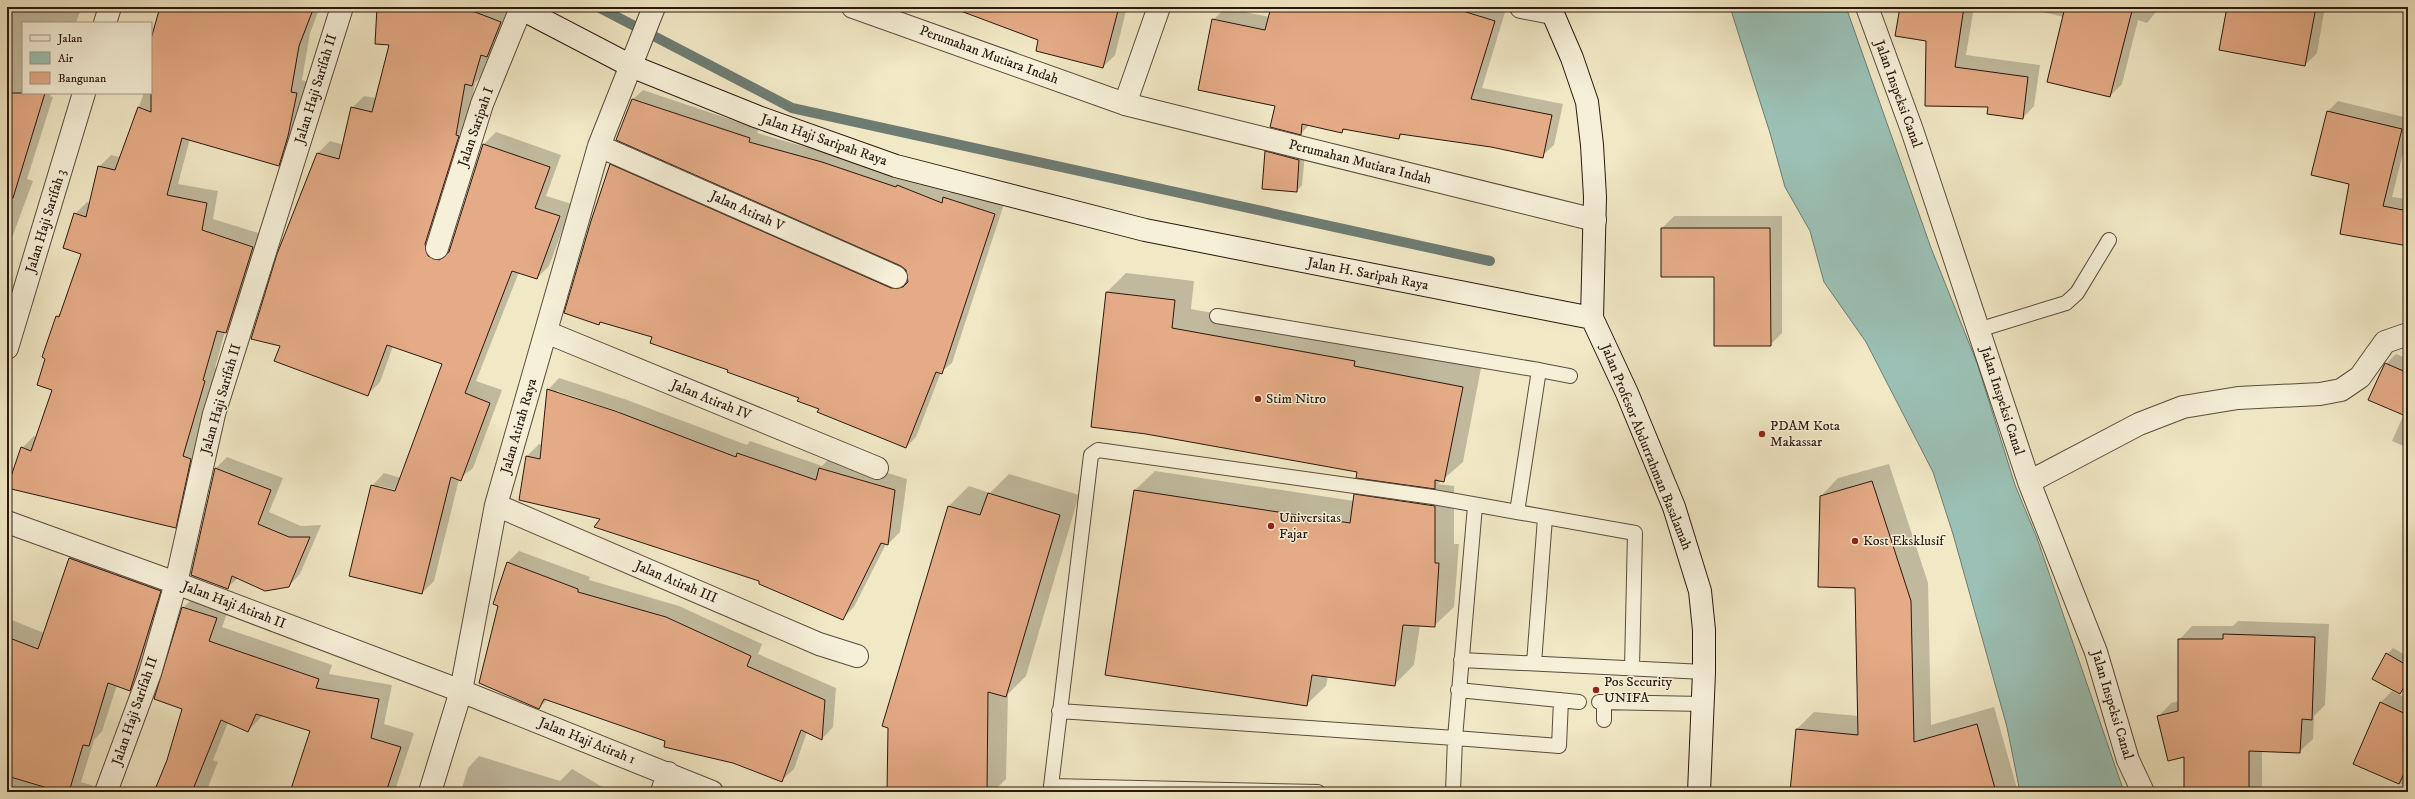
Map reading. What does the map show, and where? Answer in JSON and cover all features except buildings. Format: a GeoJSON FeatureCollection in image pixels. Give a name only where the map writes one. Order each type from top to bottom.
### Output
{"type":"FeatureCollection","features":[{"type":"Feature","properties":{"kind":"street"},"geometry":{"type":"LineString","coordinates":[[105,22],[110,7]]}},
{"type":"Feature","properties":{"kind":"street","name":"Jalan Haji Sarifah II"},"geometry":{"type":"LineString","coordinates":[[106,792],[150,673],[176,583],[214,414],[342,7]]}},
{"type":"Feature","properties":{"kind":"street","name":"Perumahan Mutiara Indah"},"geometry":{"type":"LineString","coordinates":[[853,7],[1125,104],[1595,220]]}},
{"type":"Feature","properties":{"kind":"street"},"geometry":{"type":"LineString","coordinates":[[1125,104],[1159,7]]}},
{"type":"Feature","properties":{"kind":"street"},"geometry":{"type":"LineString","coordinates":[[1521,7],[1551,10],[1572,58],[1587,102],[1592,145],[1595,220],[1595,262],[1592,318]]}},
{"type":"Feature","properties":{"kind":"street","name":"Jalan Inspeksi Canal"},"geometry":{"type":"LineString","coordinates":[[1866,7],[1912,130],[2029,482],[2096,652],[2128,760],[2142,792]]}},
{"type":"Feature","properties":{"kind":"street","name":"Jalan Haji Saripah Raya"},"geometry":{"type":"LineString","coordinates":[[520,8],[631,66],[758,117],[896,166],[1145,230]]}},
{"type":"Feature","properties":{"kind":"street","name":"Jalan Saripah I"},"geometry":{"type":"LineString","coordinates":[[436,248],[482,104],[520,8]]}},
{"type":"Feature","properties":{"kind":"street","name":"Jalan Atirah Raya"},"geometry":{"type":"LineString","coordinates":[[430,792],[461,691],[496,505],[599,146],[653,11]]}},
{"type":"Feature","properties":{"kind":"street","name":"Jalan Haji Sarifah 3"},"geometry":{"type":"LineString","coordinates":[[7,348],[84,94]]}},
{"type":"Feature","properties":{"kind":"street","name":"Jalan Atirah V"},"geometry":{"type":"LineString","coordinates":[[599,146],[896,277]]}},
{"type":"Feature","properties":{"kind":"street","name":"Jalan H. Saripah Raya"},"geometry":{"type":"LineString","coordinates":[[1145,230],[1592,318]]}},
{"type":"Feature","properties":{"kind":"street","name":"Jalan Profesor Abdurrahman Basalamah"},"geometry":{"type":"LineString","coordinates":[[1592,318],[1627,393],[1674,507],[1689,550],[1700,591],[1704,630],[1704,672],[1699,792]]}},
{"type":"Feature","properties":{"kind":"street","name":"Jalan Atirah IV"},"geometry":{"type":"LineString","coordinates":[[546,332],[877,468]]}},
{"type":"Feature","properties":{"kind":"street"},"geometry":{"type":"LineString","coordinates":[[2029,482],[2139,424],[2183,407],[2238,398],[2320,394],[2341,390],[2360,377],[2385,342],[2408,334]]}},
{"type":"Feature","properties":{"kind":"street","name":"Jalan Atirah III"},"geometry":{"type":"LineString","coordinates":[[496,505],[820,644],[857,656]]}},
{"type":"Feature","properties":{"kind":"street","name":"Jalan Haji Atirah II"},"geometry":{"type":"LineString","coordinates":[[7,522],[176,583],[461,691]]}},
{"type":"Feature","properties":{"kind":"street","name":"Jalan Haji Atirah 1"},"geometry":{"type":"LineString","coordinates":[[461,691],[665,782],[712,792]]}},
{"type":"Feature","properties":{"kind":"lane"},"geometry":{"type":"LineString","coordinates":[[1978,330],[2066,303],[2077,293],[2109,240]]}},
{"type":"Feature","properties":{"kind":"lane"},"geometry":{"type":"LineString","coordinates":[[1217,316],[1570,376]]}},
{"type":"Feature","properties":{"kind":"lane"},"geometry":{"type":"LineString","coordinates":[[1517,512],[1538,370]]}},
{"type":"Feature","properties":{"kind":"lane"},"geometry":{"type":"LineString","coordinates":[[1318,792],[1051,786],[1091,455],[1094,452],[1098,450],[1433,497],[1475,506],[1635,533],[1632,668]]}},
{"type":"Feature","properties":{"kind":"lane"},"geometry":{"type":"LineString","coordinates":[[1453,792],[1458,690],[1475,506]]}},
{"type":"Feature","properties":{"kind":"lane"},"geometry":{"type":"LineString","coordinates":[[1534,663],[1546,518]]}},
{"type":"Feature","properties":{"kind":"lane"},"geometry":{"type":"LineString","coordinates":[[1461,660],[1704,672]]}},
{"type":"Feature","properties":{"kind":"lane"},"geometry":{"type":"LineString","coordinates":[[1458,690],[1579,702]]}},
{"type":"Feature","properties":{"kind":"lane"},"geometry":{"type":"LineString","coordinates":[[1059,710],[1559,746],[1560,700]]}},
{"type":"Feature","properties":{"kind":"lane"},"geometry":{"type":"LineString","coordinates":[[1604,720],[1601,702],[1703,704]]}},
{"type":"Feature","properties":{"kind":"water"},"geometry":{"type":"Polygon","coordinates":[[[1730,7],[1846,7],[1931,248],[1977,363],[2015,485],[2037,538],[2124,792],[2020,792],[2007,727],[1953,534],[1933,472],[1866,342],[1824,282],[1810,231],[1785,187],[1770,133],[1730,7]]]}},
{"type":"Feature","properties":{"kind":"waterway"},"geometry":{"type":"LineString","coordinates":[[598,7],[792,108],[1490,261]]}},
{"type":"Feature","properties":{"kind":"place","name":"Stim Nitro"},"geometry":{"type":"Point","coordinates":[1258,399]}},
{"type":"Feature","properties":{"kind":"place","name":"PDAM Kota Makassar"},"geometry":{"type":"Point","coordinates":[1762,434]}},
{"type":"Feature","properties":{"kind":"place","name":"Universitas Fajar"},"geometry":{"type":"Point","coordinates":[1271,526]}},
{"type":"Feature","properties":{"kind":"place","name":"Kost Eksklusif"},"geometry":{"type":"Point","coordinates":[1855,541]}},
{"type":"Feature","properties":{"kind":"place","name":"Pos Security UNIFA"},"geometry":{"type":"Point","coordinates":[1596,690]}}]}
